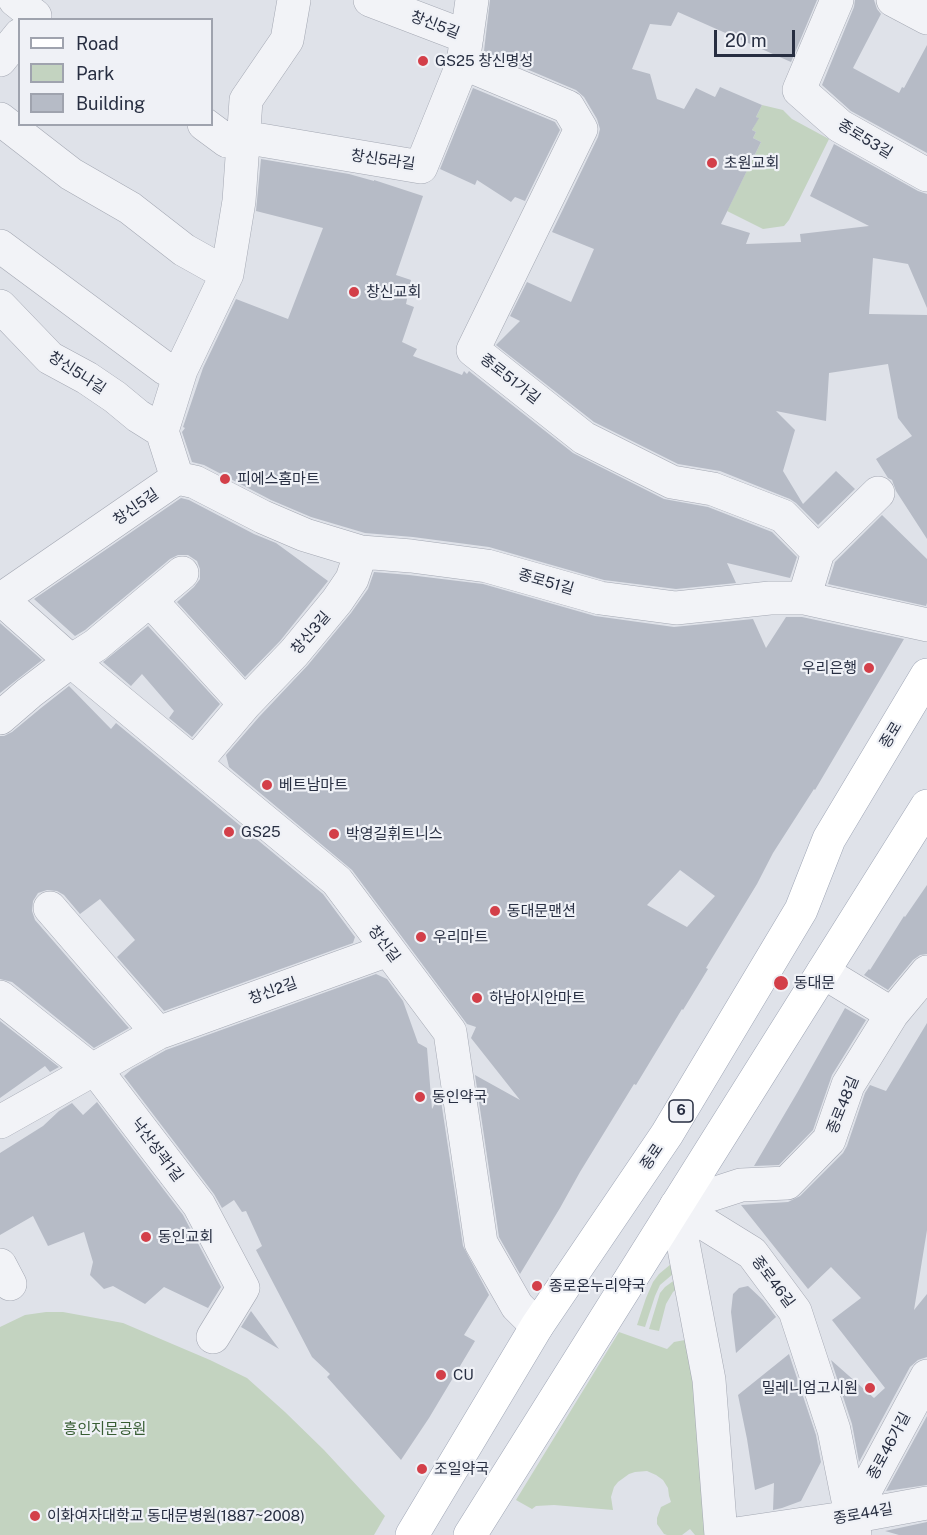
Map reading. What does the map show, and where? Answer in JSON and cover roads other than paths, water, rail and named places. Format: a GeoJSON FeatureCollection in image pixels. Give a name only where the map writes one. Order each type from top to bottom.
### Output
{"type":"FeatureCollection","features":[{"type":"Feature","properties":{"kind":"main road","name":"종로"},"geometry":{"type":"LineString","coordinates":[[399,1535],[419,1524],[537,1326],[686,1104],[801,910],[829,839],[927,675]]}},
{"type":"Feature","properties":{"kind":"main road"},"geometry":{"type":"LineString","coordinates":[[470,1535],[927,806]]}},
{"type":"Feature","properties":{"kind":"street"},"geometry":{"type":"LineString","coordinates":[[177,478],[162,431],[181,370],[227,274],[239,201],[246,100],[287,40],[294,0]]}},
{"type":"Feature","properties":{"kind":"street","name":"창신5길"},"geometry":{"type":"LineString","coordinates":[[370,0],[465,50]]}},
{"type":"Feature","properties":{"kind":"street","name":"창신5라길"},"geometry":{"type":"LineString","coordinates":[[243,137],[421,167],[465,50],[472,0]]}},
{"type":"Feature","properties":{"kind":"street","name":"종로53길"},"geometry":{"type":"LineString","coordinates":[[837,0],[799,90],[840,126],[927,175]]}},
{"type":"Feature","properties":{"kind":"street"},"geometry":{"type":"LineString","coordinates":[[893,0],[927,18]]}},
{"type":"Feature","properties":{"kind":"street"},"geometry":{"type":"LineString","coordinates":[[0,60],[18,37]]}},
{"type":"Feature","properties":{"kind":"street","name":"종로51가길"},"geometry":{"type":"LineString","coordinates":[[465,50],[568,107],[581,129],[473,350],[584,438],[672,482],[713,489],[783,516],[818,552]]}},
{"type":"Feature","properties":{"kind":"street"},"geometry":{"type":"LineString","coordinates":[[0,119],[71,174],[130,208],[184,250],[227,274]]}},
{"type":"Feature","properties":{"kind":"street"},"geometry":{"type":"LineString","coordinates":[[207,126],[227,141],[243,137]]}},
{"type":"Feature","properties":{"kind":"street"},"geometry":{"type":"LineString","coordinates":[[0,246],[166,369],[181,370]]}},
{"type":"Feature","properties":{"kind":"street","name":"창신5나길"},"geometry":{"type":"LineString","coordinates":[[0,306],[50,358],[106,391],[162,431]]}},
{"type":"Feature","properties":{"kind":"street","name":"창신5길"},"geometry":{"type":"LineString","coordinates":[[1,600],[177,478]]}},
{"type":"Feature","properties":{"kind":"street","name":"종로51길"},"geometry":{"type":"LineString","coordinates":[[177,478],[195,482],[263,517],[305,535],[361,552],[487,566],[600,598],[675,608],[770,598],[804,598],[927,625]]}},
{"type":"Feature","properties":{"kind":"street"},"geometry":{"type":"LineString","coordinates":[[804,598],[818,552],[878,493]]}},
{"type":"Feature","properties":{"kind":"street","name":"창신3길"},"geometry":{"type":"LineString","coordinates":[[195,763],[245,704],[294,653],[337,601],[352,579],[361,552]]}},
{"type":"Feature","properties":{"kind":"street"},"geometry":{"type":"LineString","coordinates":[[0,718],[71,661],[96,645],[182,573]]}},
{"type":"Feature","properties":{"kind":"street","name":"창신길"},"geometry":{"type":"LineString","coordinates":[[1,600],[71,661],[337,881],[450,1032],[481,1243],[517,1306],[537,1326]]}},
{"type":"Feature","properties":{"kind":"street"},"geometry":{"type":"LineString","coordinates":[[150,600],[245,704]]}},
{"type":"Feature","properties":{"kind":"street"},"geometry":{"type":"LineString","coordinates":[[50,908],[158,1033]]}},
{"type":"Feature","properties":{"kind":"street","name":"창신2길"},"geometry":{"type":"LineString","coordinates":[[0,1122],[158,1033],[388,950]]}},
{"type":"Feature","properties":{"kind":"street"},"geometry":{"type":"LineString","coordinates":[[823,972],[892,1014]]}},
{"type":"Feature","properties":{"kind":"street","name":"종로48길"},"geometry":{"type":"LineString","coordinates":[[676,1206],[741,1185],[787,1183],[830,1140],[848,1085],[892,1014],[927,972]]}},
{"type":"Feature","properties":{"kind":"street","name":"낙산성곽1길"},"geometry":{"type":"LineString","coordinates":[[0,997],[102,1078],[199,1205],[243,1287],[213,1337]]}},
{"type":"Feature","properties":{"kind":"street"},"geometry":{"type":"LineString","coordinates":[[676,1206],[709,1380],[721,1535]]}},
{"type":"Feature","properties":{"kind":"street","name":"종로46길"},"geometry":{"type":"LineString","coordinates":[[676,1206],[752,1253],[795,1311],[834,1430],[853,1526]]}},
{"type":"Feature","properties":{"kind":"street","name":"종로46가길"},"geometry":{"type":"LineString","coordinates":[[853,1526],[927,1376]]}},
{"type":"Feature","properties":{"kind":"street","name":"종로44길"},"geometry":{"type":"LineString","coordinates":[[729,1535],[853,1526],[927,1503]]}},
{"type":"Feature","properties":{"kind":"place","name":"GS25 창신명성"},"geometry":{"type":"Point","coordinates":[423,61]}},
{"type":"Feature","properties":{"kind":"place","name":"초원교회"},"geometry":{"type":"Point","coordinates":[712,163]}},
{"type":"Feature","properties":{"kind":"place","name":"창신교회"},"geometry":{"type":"Point","coordinates":[354,292]}},
{"type":"Feature","properties":{"kind":"place","name":"피에스홈마트"},"geometry":{"type":"Point","coordinates":[225,479]}},
{"type":"Feature","properties":{"kind":"place","name":"우리은행"},"geometry":{"type":"Point","coordinates":[869,668]}},
{"type":"Feature","properties":{"kind":"place","name":"베트남마트"},"geometry":{"type":"Point","coordinates":[267,785]}},
{"type":"Feature","properties":{"kind":"place","name":"GS25"},"geometry":{"type":"Point","coordinates":[229,832]}},
{"type":"Feature","properties":{"kind":"place","name":"박영길휘트니스"},"geometry":{"type":"Point","coordinates":[334,834]}},
{"type":"Feature","properties":{"kind":"place","name":"동대문맨션"},"geometry":{"type":"Point","coordinates":[495,911]}},
{"type":"Feature","properties":{"kind":"place","name":"우리마트"},"geometry":{"type":"Point","coordinates":[421,937]}},
{"type":"Feature","properties":{"kind":"place","name":"동대문"},"geometry":{"type":"Point","coordinates":[781,983]}},
{"type":"Feature","properties":{"kind":"place","name":"하남아시안마트"},"geometry":{"type":"Point","coordinates":[477,998]}},
{"type":"Feature","properties":{"kind":"place","name":"동인약국"},"geometry":{"type":"Point","coordinates":[420,1097]}},
{"type":"Feature","properties":{"kind":"place","name":"동인교회"},"geometry":{"type":"Point","coordinates":[146,1237]}},
{"type":"Feature","properties":{"kind":"place","name":"종로온누리약국"},"geometry":{"type":"Point","coordinates":[537,1286]}},
{"type":"Feature","properties":{"kind":"place","name":"CU"},"geometry":{"type":"Point","coordinates":[441,1375]}},
{"type":"Feature","properties":{"kind":"place","name":"밀레니엄고시원"},"geometry":{"type":"Point","coordinates":[870,1388]}},
{"type":"Feature","properties":{"kind":"place","name":"조일약국"},"geometry":{"type":"Point","coordinates":[422,1469]}},
{"type":"Feature","properties":{"kind":"place","name":"이화여자대학교 동대문병원(1887~2008)"},"geometry":{"type":"Point","coordinates":[35,1516]}},
{"type":"Feature","properties":{"kind":"park label","name":"흥인지문공원"},"geometry":{"type":"Point","coordinates":[105,1429]}}]}
